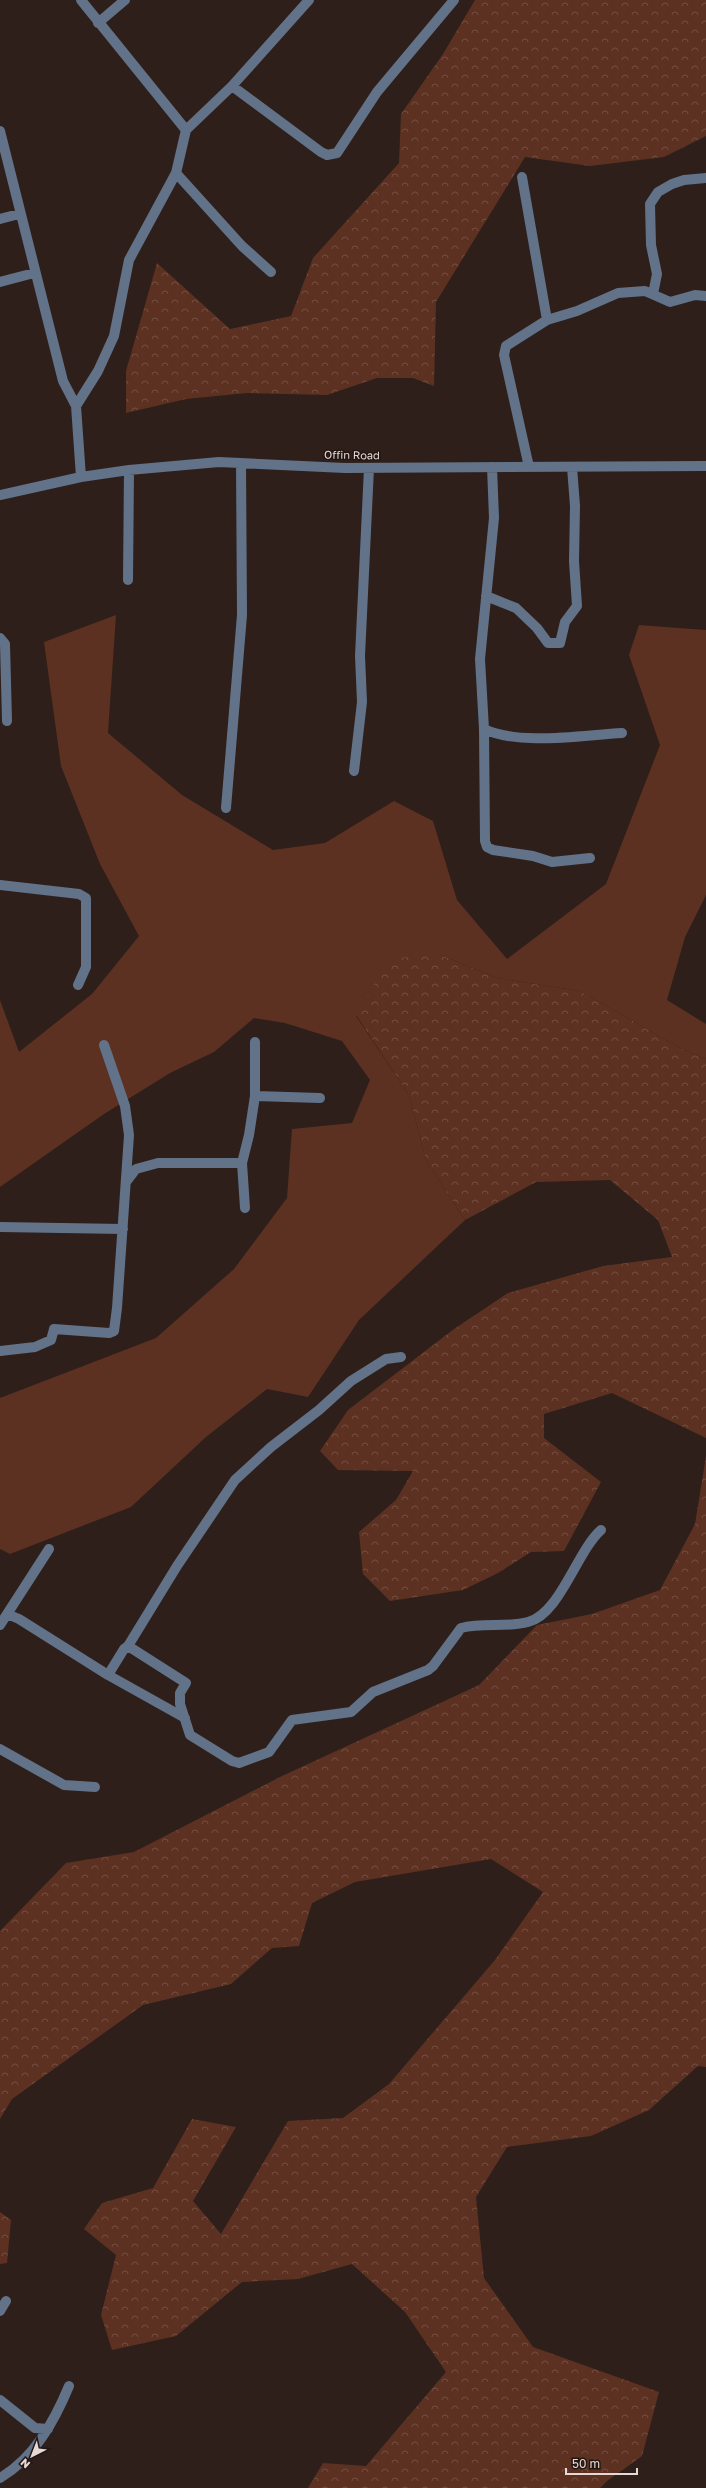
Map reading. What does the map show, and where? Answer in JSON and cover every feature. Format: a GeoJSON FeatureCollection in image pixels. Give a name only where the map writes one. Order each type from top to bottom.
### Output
{"type":"FeatureCollection","features":[{"type":"Feature","properties":{"kind":"street"},"geometry":{"type":"LineString","coordinates":[[81,0],[98,23],[186,130]]}},
{"type":"Feature","properties":{"kind":"street"},"geometry":{"type":"LineString","coordinates":[[98,23],[125,0]]}},
{"type":"Feature","properties":{"kind":"street"},"geometry":{"type":"LineString","coordinates":[[76,406],[98,371],[114,336],[129,260],[133,250],[176,173],[186,130],[232,86],[309,0]]}},
{"type":"Feature","properties":{"kind":"street"},"geometry":{"type":"LineString","coordinates":[[232,86],[321,152],[327,155],[337,153],[377,92],[454,0]]}},
{"type":"Feature","properties":{"kind":"street"},"geometry":{"type":"LineString","coordinates":[[0,131],[4,164],[19,214],[63,380],[76,406],[81,477]]}},
{"type":"Feature","properties":{"kind":"street"},"geometry":{"type":"LineString","coordinates":[[176,173],[242,246],[271,272]]}},
{"type":"Feature","properties":{"kind":"street"},"geometry":{"type":"LineString","coordinates":[[522,176],[547,320]]}},
{"type":"Feature","properties":{"kind":"street"},"geometry":{"type":"LineString","coordinates":[[653,294],[657,274],[651,245],[650,204],[658,192],[672,184],[684,180],[706,178]]}},
{"type":"Feature","properties":{"kind":"street"},"geometry":{"type":"LineString","coordinates":[[0,219],[19,214]]}},
{"type":"Feature","properties":{"kind":"street"},"geometry":{"type":"LineString","coordinates":[[0,282],[34,273]]}},
{"type":"Feature","properties":{"kind":"street"},"geometry":{"type":"LineString","coordinates":[[529,467],[504,349],[547,320],[577,311],[618,293],[645,291],[670,302],[695,295],[706,296]]}},
{"type":"Feature","properties":{"kind":"street","name":"Offin Road"},"geometry":{"type":"LineString","coordinates":[[0,496],[81,477],[129,470],[212,463],[369,468],[706,466]]}},
{"type":"Feature","properties":{"kind":"street"},"geometry":{"type":"LineString","coordinates":[[226,808],[242,615],[241,463]]}},
{"type":"Feature","properties":{"kind":"street"},"geometry":{"type":"LineString","coordinates":[[486,596],[516,608],[537,628],[548,643],[560,643],[565,622],[577,606],[574,560],[575,506],[572,466]]}},
{"type":"Feature","properties":{"kind":"street"},"geometry":{"type":"LineString","coordinates":[[492,467],[494,518],[480,659],[484,729],[483,794],[485,841],[487,847],[493,850],[533,856],[552,862],[590,858]]}},
{"type":"Feature","properties":{"kind":"street"},"geometry":{"type":"LineString","coordinates":[[354,771],[362,702],[360,656],[369,468]]}},
{"type":"Feature","properties":{"kind":"street"},"geometry":{"type":"LineString","coordinates":[[128,580],[129,470]]}},
{"type":"Feature","properties":{"kind":"street"},"geometry":{"type":"LineString","coordinates":[[0,638],[5,644],[7,721]]}},
{"type":"Feature","properties":{"kind":"street"},"geometry":{"type":"LineString","coordinates":[[484,729],[504,735],[547,738],[622,733]]}},
{"type":"Feature","properties":{"kind":"street"},"geometry":{"type":"LineString","coordinates":[[0,885],[79,894],[86,898],[86,967],[78,985]]}},
{"type":"Feature","properties":{"kind":"street"},"geometry":{"type":"LineString","coordinates":[[245,1208],[242,1163],[249,1135],[255,1096],[255,1042]]}},
{"type":"Feature","properties":{"kind":"street"},"geometry":{"type":"LineString","coordinates":[[0,1351],[36,1347],[51,1340],[54,1329],[109,1333],[114,1331],[117,1308],[129,1134],[125,1106],[104,1045]]}},
{"type":"Feature","properties":{"kind":"street"},"geometry":{"type":"LineString","coordinates":[[255,1096],[320,1098]]}},
{"type":"Feature","properties":{"kind":"street"},"geometry":{"type":"LineString","coordinates":[[126,1182],[136,1169],[158,1163],[242,1163]]}},
{"type":"Feature","properties":{"kind":"street"},"geometry":{"type":"LineString","coordinates":[[0,1227],[123,1229]]}},
{"type":"Feature","properties":{"kind":"street"},"geometry":{"type":"LineString","coordinates":[[108,1675],[124,1648],[128,1646],[177,1566],[235,1480],[271,1447],[319,1410],[351,1381],[386,1359],[401,1357]]}},
{"type":"Feature","properties":{"kind":"street"},"geometry":{"type":"LineString","coordinates":[[128,1646],[186,1683],[180,1693],[180,1704],[190,1735],[197,1742],[232,1761],[239,1762],[269,1752],[292,1720],[351,1712],[373,1692],[428,1670],[433,1666],[461,1628],[518,1624],[541,1616],[570,1577],[590,1543],[601,1530]]}},
{"type":"Feature","properties":{"kind":"street"},"geometry":{"type":"LineString","coordinates":[[0,1625],[49,1549]]}},
{"type":"Feature","properties":{"kind":"street"},"geometry":{"type":"LineString","coordinates":[[7,1614],[19,1619],[108,1675],[185,1718]]}},
{"type":"Feature","properties":{"kind":"street"},"geometry":{"type":"LineString","coordinates":[[0,1749],[64,1785],[94,1787]]}},
{"type":"Feature","properties":{"kind":"street"},"geometry":{"type":"LineString","coordinates":[[0,2311],[6,2301]]}},
{"type":"Feature","properties":{"kind":"street"},"geometry":{"type":"LineString","coordinates":[[0,2478],[22,2461],[48,2429],[69,2386]]}},
{"type":"Feature","properties":{"kind":"street"},"geometry":{"type":"LineString","coordinates":[[0,2400],[35,2428],[48,2429]]}},
{"type":"Feature","properties":{"kind":"green space"},"geometry":{"type":"Polygon","coordinates":[[[475,0],[706,0],[706,136],[664,157],[590,166],[525,157],[436,302],[434,386],[413,378],[377,378],[327,395],[247,393],[186,399],[126,413],[126,371],[157,263],[230,329],[291,316],[313,258],[399,163],[401,114],[443,54],[475,0]]]}},
{"type":"Feature","properties":{"kind":"green space"},"geometry":{"type":"Polygon","coordinates":[[[116,615],[108,733],[182,795],[273,850],[325,843],[394,801],[433,821],[457,900],[507,959],[606,884],[660,745],[629,655],[639,625],[706,630],[706,895],[685,937],[667,1000],[706,1024],[706,1059],[682,1049],[580,991],[497,978],[438,954],[356,1016],[409,1095],[426,1160],[465,1220],[359,1320],[308,1397],[267,1389],[206,1437],[131,1507],[10,1554],[0,1549],[0,1398],[156,1338],[234,1269],[287,1198],[292,1129],[352,1123],[370,1080],[342,1041],[285,1023],[254,1018],[214,1052],[170,1073],[104,1114],[0,1187],[0,1000],[19,1052],[92,994],[139,936],[100,864],[61,766],[44,642],[116,615]]]}},
{"type":"Feature","properties":{"kind":"green space"},"geometry":{"type":"Polygon","coordinates":[[[438,954],[497,978],[580,991],[682,1049],[706,1059],[706,1438],[612,1393],[544,1414],[544,1438],[601,1482],[564,1551],[531,1552],[498,1573],[463,1590],[390,1601],[363,1574],[359,1532],[396,1500],[413,1471],[338,1470],[320,1451],[348,1410],[454,1329],[508,1293],[603,1266],[672,1257],[658,1220],[610,1180],[536,1182],[465,1220],[426,1160],[409,1095],[356,1015],[389,959],[438,954]]]}},
{"type":"Feature","properties":{"kind":"green space"},"geometry":{"type":"Polygon","coordinates":[[[706,1456],[706,2067],[698,2066],[649,2110],[591,2136],[507,2147],[476,2197],[484,2278],[533,2347],[659,2392],[642,2456],[607,2481],[600,2488],[308,2488],[323,2463],[366,2466],[446,2372],[405,2312],[352,2264],[298,2279],[242,2282],[176,2336],[112,2350],[101,2315],[116,2255],[84,2229],[102,2203],[153,2188],[192,2119],[236,2127],[193,2201],[221,2234],[288,2121],[343,2118],[389,2084],[495,1960],[543,1892],[491,1859],[355,1882],[312,1903],[299,1946],[272,1948],[231,1984],[143,2005],[12,2099],[0,2119],[0,1931],[66,1863],[134,1852],[282,1776],[479,1685],[537,1625],[592,1614],[660,1590],[695,1524],[706,1456]]]}},
{"type":"Feature","properties":{"kind":"green space"},"geometry":{"type":"Polygon","coordinates":[[[0,2212],[11,2220],[7,2263],[0,2264],[0,2212]]]}}]}
